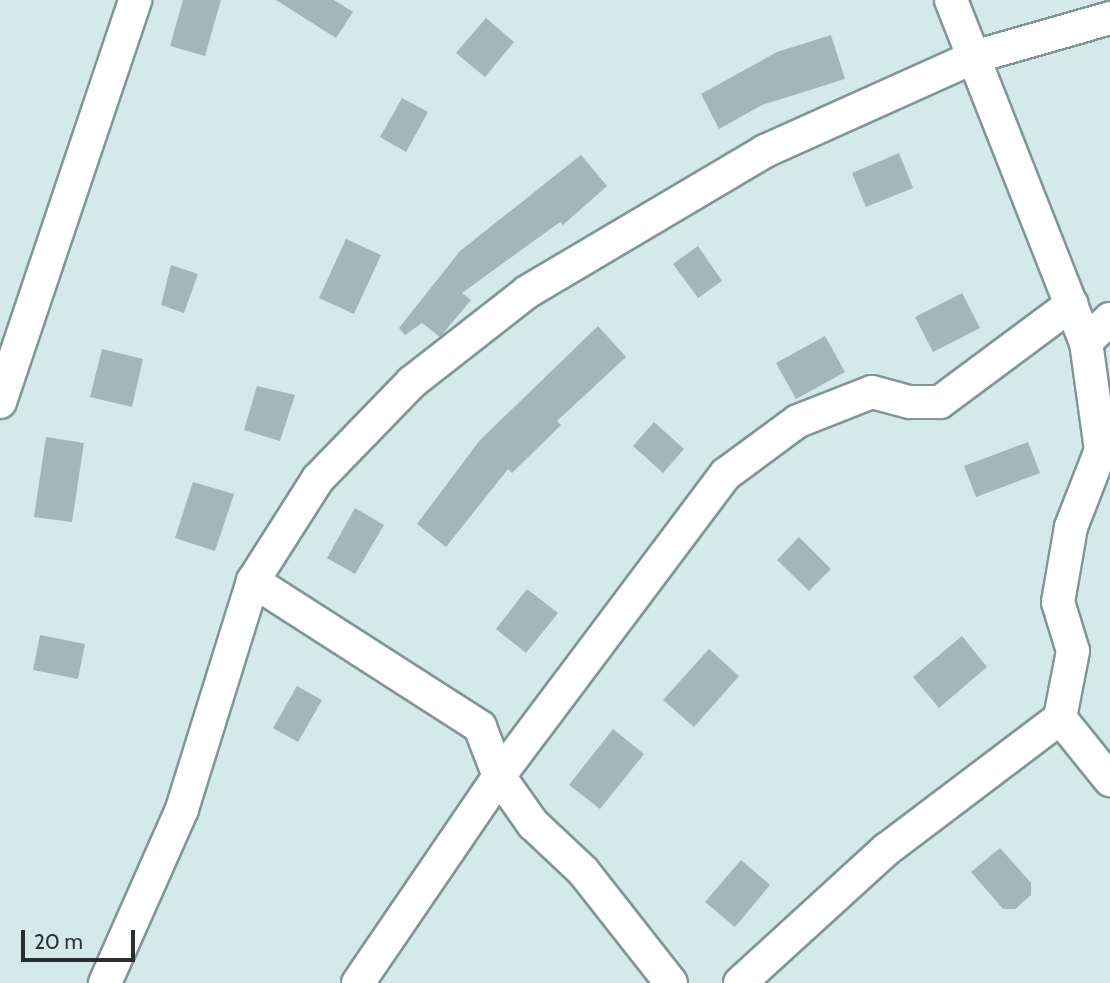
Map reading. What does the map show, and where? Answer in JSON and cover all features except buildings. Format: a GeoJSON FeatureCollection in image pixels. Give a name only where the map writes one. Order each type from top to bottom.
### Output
{"type":"FeatureCollection","features":[{"type":"Feature","properties":{"kind":"street"},"geometry":{"type":"LineString","coordinates":[[0,402],[135,0]]}},
{"type":"Feature","properties":{"kind":"street"},"geometry":{"type":"LineString","coordinates":[[740,983],[887,849],[1060,718],[1073,651],[1058,602],[1071,527],[1101,450],[1086,342],[951,0]]}},
{"type":"Feature","properties":{"kind":"street"},"geometry":{"type":"LineString","coordinates":[[105,983],[182,808],[253,581],[318,479],[412,382],[527,292],[765,151],[974,57],[1110,18]]}},
{"type":"Feature","properties":{"kind":"street"},"geometry":{"type":"LineString","coordinates":[[358,983],[499,776],[726,474],[798,421],[872,392],[910,402],[940,402],[1072,304]]}},
{"type":"Feature","properties":{"kind":"street"},"geometry":{"type":"LineString","coordinates":[[1086,342],[1110,319]]}},
{"type":"Feature","properties":{"kind":"street"},"geometry":{"type":"LineString","coordinates":[[253,581],[480,727],[499,776],[533,824],[583,871],[671,983]]}},
{"type":"Feature","properties":{"kind":"street"},"geometry":{"type":"LineString","coordinates":[[1060,718],[1110,780]]}}]}
